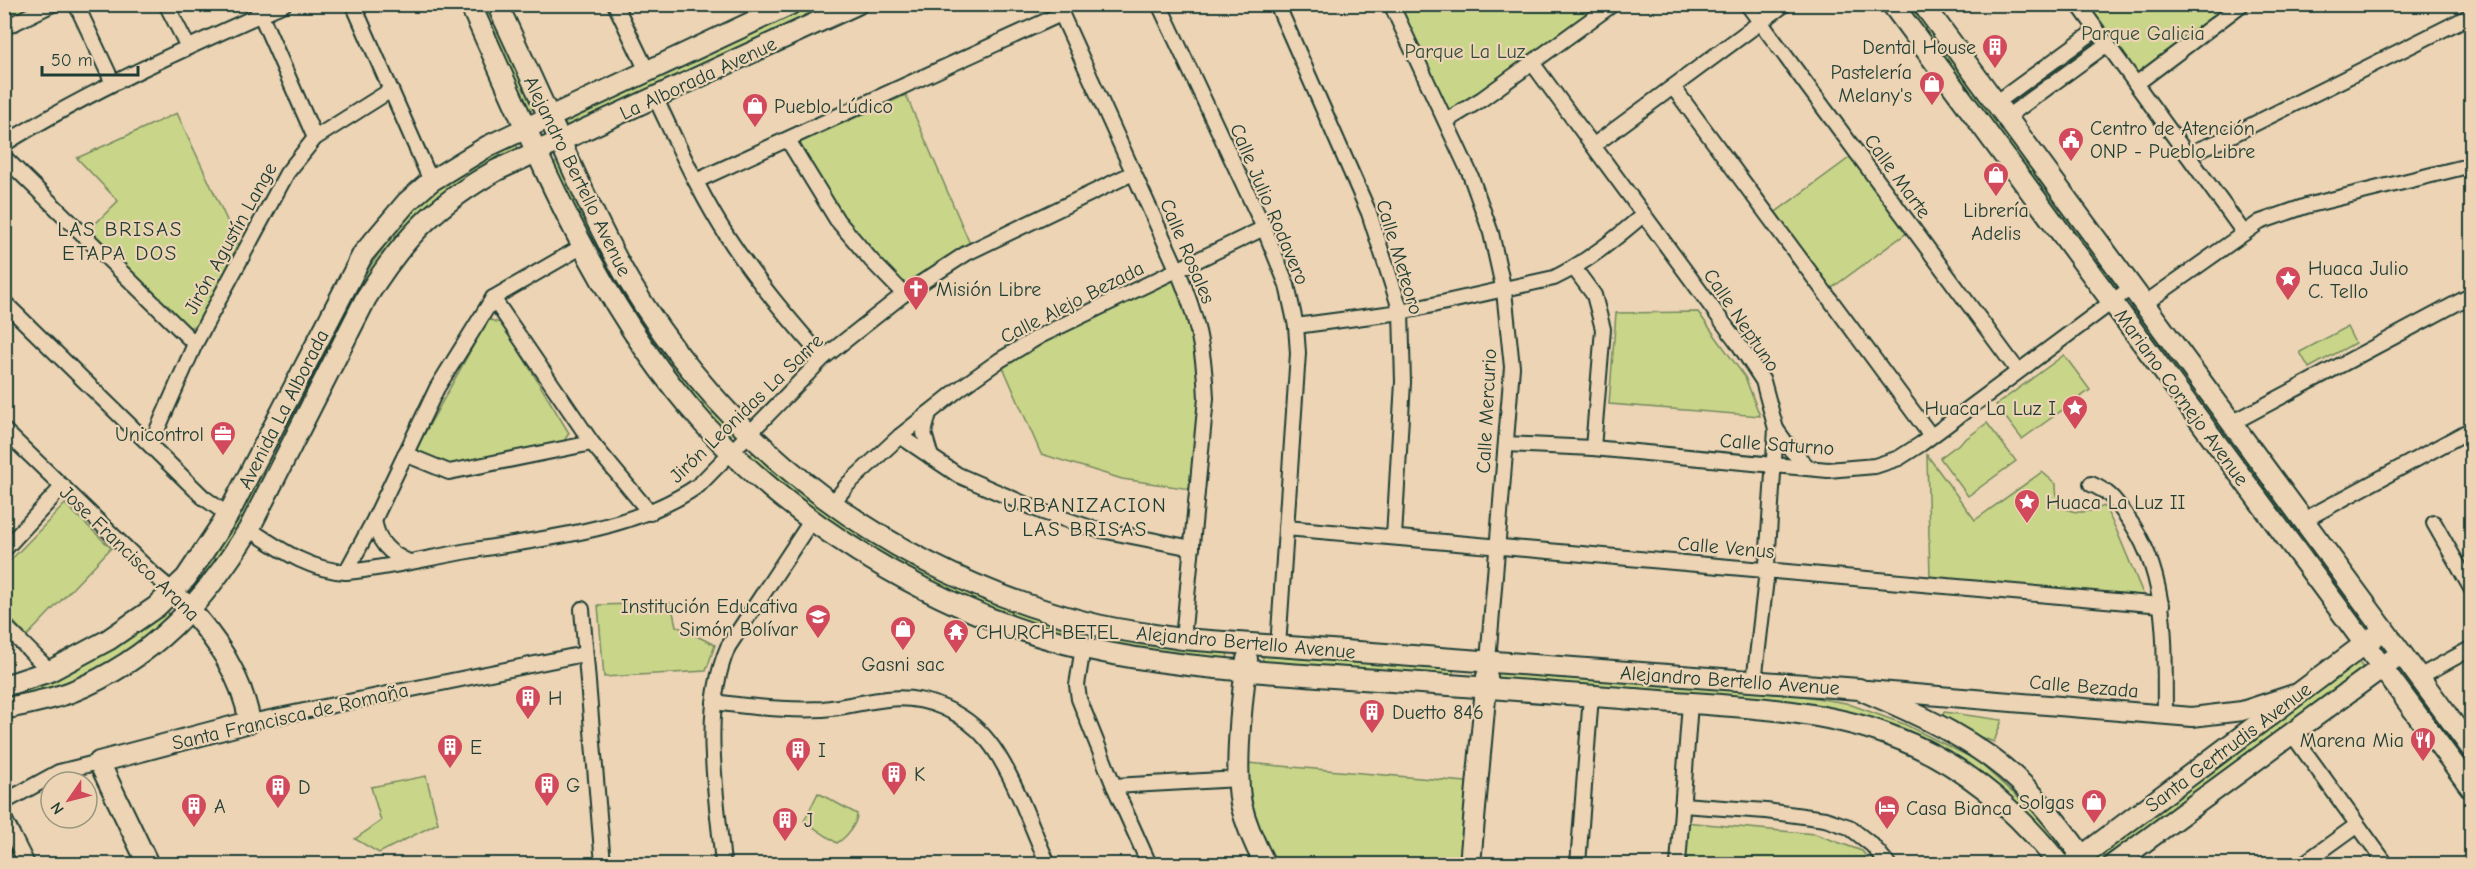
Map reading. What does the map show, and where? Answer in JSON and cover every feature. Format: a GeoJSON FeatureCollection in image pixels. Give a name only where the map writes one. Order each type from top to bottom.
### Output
{"type":"FeatureCollection","features":[{"type":"Feature","properties":{"kind":"main road","name":"Alejandro Bertello Avenue"},"geometry":{"type":"LineString","coordinates":[[470,4],[583,246],[616,307],[651,360],[706,426],[772,490],[811,521],[892,572],[1012,625],[1083,647],[1164,662],[1245,671],[1690,703],[1816,716],[1853,723],[1893,736],[1938,758],[1989,791],[2030,830],[2058,864]]}},
{"type":"Feature","properties":{"kind":"main road","name":"Alejandro Bertello Avenue"},"geometry":{"type":"LineString","coordinates":[[497,4],[605,238],[652,318],[697,380],[775,460],[832,504],[884,539],[921,560],[1019,602],[1088,623],[1184,639],[1859,690],[1920,716],[1989,756],[2030,791],[2052,816],[2080,862]]}},
{"type":"Feature","properties":{"kind":"main road","name":"La Alborada Avenue"},"geometry":{"type":"LineString","coordinates":[[549,117],[791,4]]}},
{"type":"Feature","properties":{"kind":"main road","name":"La Alborada Avenue"},"geometry":{"type":"LineString","coordinates":[[538,151],[857,4]]}},
{"type":"Feature","properties":{"kind":"main road","name":"Mariano Cornejo Avenue"},"geometry":{"type":"LineString","coordinates":[[1892,4],[2472,789]]}},
{"type":"Feature","properties":{"kind":"main road","name":"Mariano Cornejo Avenue"},"geometry":{"type":"LineString","coordinates":[[1923,4],[2472,748]]}},
{"type":"Feature","properties":{"kind":"main road","name":"Avenida La Alborada"},"geometry":{"type":"LineString","coordinates":[[4,686],[50,671],[108,640],[138,621],[173,591],[197,563],[228,515],[363,254],[407,202],[431,181],[488,146],[549,117]]}},
{"type":"Feature","properties":{"kind":"main road","name":"Avenida La Alborada"},"geometry":{"type":"LineString","coordinates":[[4,710],[68,693],[94,681],[138,655],[191,610],[222,572],[249,529],[366,298],[404,242],[430,216],[467,187],[538,151]]}},
{"type":"Feature","properties":{"kind":"main road","name":"Jose Francisco Arana"},"geometry":{"type":"LineString","coordinates":[[173,591],[210,632],[224,654],[245,696],[250,722]]}},
{"type":"Feature","properties":{"kind":"main road","name":"Santa Gertrudis Avenue"},"geometry":{"type":"LineString","coordinates":[[2080,862],[2384,629]]}},
{"type":"Feature","properties":{"kind":"main road"},"geometry":{"type":"LineString","coordinates":[[1248,644],[1239,779],[1245,814],[1265,864]]}},
{"type":"Feature","properties":{"kind":"main road","name":"Santa Gertrudis Avenue"},"geometry":{"type":"LineString","coordinates":[[2114,864],[2402,653]]}},
{"type":"Feature","properties":{"kind":"main road"},"geometry":{"type":"LineString","coordinates":[[1470,864],[1488,661]]}},
{"type":"Feature","properties":{"kind":"main road","name":"Santa Francisca de Romaña"},"geometry":{"type":"LineString","coordinates":[[99,762],[250,722]]}},
{"type":"Feature","properties":{"kind":"main road"},"geometry":{"type":"LineString","coordinates":[[99,762],[148,864]]}},
{"type":"Feature","properties":{"kind":"street"},"geometry":{"type":"LineString","coordinates":[[4,28],[53,4]]}},
{"type":"Feature","properties":{"kind":"street"},"geometry":{"type":"LineString","coordinates":[[76,4],[113,83]]}},
{"type":"Feature","properties":{"kind":"street"},"geometry":{"type":"LineString","coordinates":[[166,4],[188,47]]}},
{"type":"Feature","properties":{"kind":"street"},"geometry":{"type":"LineString","coordinates":[[4,144],[46,118],[259,9],[284,4]]}},
{"type":"Feature","properties":{"kind":"street"},"geometry":{"type":"LineString","coordinates":[[353,4],[431,181]]}},
{"type":"Feature","properties":{"kind":"street"},"geometry":{"type":"LineString","coordinates":[[615,4],[647,71]]}},
{"type":"Feature","properties":{"kind":"street","name":"Calle Julio Rodavero"},"geometry":{"type":"LineString","coordinates":[[1159,4],[1264,228],[1287,285],[1296,326],[1298,353],[1278,647]]}},
{"type":"Feature","properties":{"kind":"street","name":"Calle Meteoro"},"geometry":{"type":"LineString","coordinates":[[1277,4],[1368,213],[1401,312],[1403,382],[1394,537]]}},
{"type":"Feature","properties":{"kind":"street","name":"Calle Mercurio"},"geometry":{"type":"LineString","coordinates":[[1391,4],[1470,174],[1491,233],[1504,291],[1512,367],[1488,661]]}},
{"type":"Feature","properties":{"kind":"street"},"geometry":{"type":"LineString","coordinates":[[1446,121],[1533,64],[1613,4]]}},
{"type":"Feature","properties":{"kind":"street","name":"Calle Marte"},"geometry":{"type":"LineString","coordinates":[[1747,4],[2018,371]]}},
{"type":"Feature","properties":{"kind":"street"},"geometry":{"type":"LineString","coordinates":[[1594,145],[1785,4]]}},
{"type":"Feature","properties":{"kind":"street"},"geometry":{"type":"LineString","coordinates":[[2078,4],[2244,233]]}},
{"type":"Feature","properties":{"kind":"street"},"geometry":{"type":"LineString","coordinates":[[2136,84],[2242,4]]}},
{"type":"Feature","properties":{"kind":"street"},"geometry":{"type":"LineString","coordinates":[[259,9],[315,138]]}},
{"type":"Feature","properties":{"kind":"street"},"geometry":{"type":"LineString","coordinates":[[696,181],[788,140],[1059,9]]}},
{"type":"Feature","properties":{"kind":"street","name":"Calle Rosales"},"geometry":{"type":"LineString","coordinates":[[1059,9],[1178,271],[1194,311],[1204,360],[1206,398],[1184,639]]}},
{"type":"Feature","properties":{"kind":"street"},"geometry":{"type":"LineString","coordinates":[[2187,154],[2230,136],[2469,14]]}},
{"type":"Feature","properties":{"kind":"street"},"geometry":{"type":"LineString","coordinates":[[2001,110],[2096,30]]}},
{"type":"Feature","properties":{"kind":"street"},"geometry":{"type":"LineString","coordinates":[[2001,110],[2107,44]]}},
{"type":"Feature","properties":{"kind":"street","name":"Calle Neptuno"},"geometry":{"type":"LineString","coordinates":[[1533,64],[1738,343],[1763,381],[1776,429],[1766,570],[1754,682]]}},
{"type":"Feature","properties":{"kind":"street"},"geometry":{"type":"LineString","coordinates":[[1673,87],[1931,436]]}},
{"type":"Feature","properties":{"kind":"street","name":"Jirón Agustín Lange"},"geometry":{"type":"LineString","coordinates":[[151,444],[195,344],[287,172],[315,138],[391,90]]}},
{"type":"Feature","properties":{"kind":"street"},"geometry":{"type":"LineString","coordinates":[[655,97],[696,181],[729,238],[765,290],[823,358]]}},
{"type":"Feature","properties":{"kind":"street"},"geometry":{"type":"LineString","coordinates":[[788,140],[837,220],[904,294]]}},
{"type":"Feature","properties":{"kind":"street"},"geometry":{"type":"LineString","coordinates":[[4,157],[195,344]]}},
{"type":"Feature","properties":{"kind":"street"},"geometry":{"type":"LineString","coordinates":[[2144,304],[2260,222],[2306,206],[2472,165]]}},
{"type":"Feature","properties":{"kind":"street","name":"Jirón Leonidas La Sarre"},"geometry":{"type":"LineString","coordinates":[[249,529],[294,558],[329,571],[346,572],[576,532],[650,513],[680,498],[699,485],[823,358],[904,294],[967,253],[1133,172]]}},
{"type":"Feature","properties":{"kind":"street"},"geometry":{"type":"LineString","coordinates":[[1296,326],[1401,312],[1504,291],[1554,278],[1574,268],[1603,248],[1643,215]]}},
{"type":"Feature","properties":{"kind":"street","name":"Calle Alejo Bezada"},"geometry":{"type":"LineString","coordinates":[[832,504],[848,484],[900,436],[990,367],[1040,336],[1264,228]]}},
{"type":"Feature","properties":{"kind":"street"},"geometry":{"type":"LineString","coordinates":[[346,572],[374,520],[436,388],[493,298],[583,246]]}},
{"type":"Feature","properties":{"kind":"street"},"geometry":{"type":"LineString","coordinates":[[1574,268],[1594,295],[1603,329],[1593,448]]}},
{"type":"Feature","properties":{"kind":"street","name":"Calle Saturno"},"geometry":{"type":"LineString","coordinates":[[1506,444],[1593,448],[1828,470],[1875,466],[1899,458],[1931,436],[2132,287]]}},
{"type":"Feature","properties":{"kind":"street"},"geometry":{"type":"LineString","coordinates":[[2232,423],[2472,295]]}},
{"type":"Feature","properties":{"kind":"street"},"geometry":{"type":"LineString","coordinates":[[493,298],[592,442],[650,513]]}},
{"type":"Feature","properties":{"kind":"street"},"geometry":{"type":"LineString","coordinates":[[4,302],[203,497],[228,515]]}},
{"type":"Feature","properties":{"kind":"street"},"geometry":{"type":"LineString","coordinates":[[930,412],[924,433],[931,457]]}},
{"type":"Feature","properties":{"kind":"street"},"geometry":{"type":"LineString","coordinates":[[1776,429],[1791,450],[1809,468]]}},
{"type":"Feature","properties":{"kind":"street"},"geometry":{"type":"LineString","coordinates":[[2304,520],[2472,429]]}},
{"type":"Feature","properties":{"kind":"street","name":"Jose Francisco Arana"},"geometry":{"type":"LineString","coordinates":[[4,430],[173,591]]}},
{"type":"Feature","properties":{"kind":"street"},"geometry":{"type":"LineString","coordinates":[[900,436],[958,475],[1043,512],[1091,528],[1192,548]]}},
{"type":"Feature","properties":{"kind":"street"},"geometry":{"type":"LineString","coordinates":[[405,454],[449,472],[592,442]]}},
{"type":"Feature","properties":{"kind":"street"},"geometry":{"type":"LineString","coordinates":[[2091,484],[2109,492],[2135,527],[2150,559],[2162,605],[2165,716]]}},
{"type":"Feature","properties":{"kind":"street"},"geometry":{"type":"LineString","coordinates":[[4,550],[63,486]]}},
{"type":"Feature","properties":{"kind":"street"},"geometry":{"type":"LineString","coordinates":[[374,520],[377,534],[384,547],[395,556],[409,561]]}},
{"type":"Feature","properties":{"kind":"street"},"geometry":{"type":"LineString","coordinates":[[723,864],[714,746],[714,702],[720,667],[728,647],[811,521]]}},
{"type":"Feature","properties":{"kind":"street"},"geometry":{"type":"LineString","coordinates":[[2434,523],[2472,590]]}},
{"type":"Feature","properties":{"kind":"street","name":"Calle Venus"},"geometry":{"type":"LineString","coordinates":[[1286,528],[2162,605]]}},
{"type":"Feature","properties":{"kind":"street"},"geometry":{"type":"LineString","coordinates":[[582,609],[603,864]]}},
{"type":"Feature","properties":{"kind":"street"},"geometry":{"type":"LineString","coordinates":[[4,625],[50,671]]}},
{"type":"Feature","properties":{"kind":"street"},"geometry":{"type":"LineString","coordinates":[[1083,647],[1078,675],[1079,699],[1149,864]]}},
{"type":"Feature","properties":{"kind":"street"},"geometry":{"type":"LineString","coordinates":[[2419,677],[2472,648]]}},
{"type":"Feature","properties":{"kind":"street","name":"Santa Francisca de Romaña"},"geometry":{"type":"LineString","coordinates":[[250,722],[584,654]]}},
{"type":"Feature","properties":{"kind":"street","name":"Calle Bezada"},"geometry":{"type":"LineString","coordinates":[[1859,690],[2165,716],[2200,716],[2242,711],[2301,692]]}},
{"type":"Feature","properties":{"kind":"street"},"geometry":{"type":"LineString","coordinates":[[1578,864],[1591,696]]}},
{"type":"Feature","properties":{"kind":"street"},"geometry":{"type":"LineString","coordinates":[[714,702],[794,710],[825,709],[887,699],[909,699],[937,705],[957,714],[972,723],[989,742],[1003,764],[1048,864]]}},
{"type":"Feature","properties":{"kind":"street"},"geometry":{"type":"LineString","coordinates":[[1678,864],[1690,703]]}},
{"type":"Feature","properties":{"kind":"street"},"geometry":{"type":"LineString","coordinates":[[2292,734],[2386,864]]}},
{"type":"Feature","properties":{"kind":"street","name":"Santa Francisca de Romaña"},"geometry":{"type":"LineString","coordinates":[[4,802],[60,772],[99,762]]}},
{"type":"Feature","properties":{"kind":"street"},"geometry":{"type":"LineString","coordinates":[[1114,786],[1239,779]]}},
{"type":"Feature","properties":{"kind":"street"},"geometry":{"type":"LineString","coordinates":[[1682,805],[1766,811],[1825,819],[1849,827],[1872,845],[1888,864]]}},
{"type":"Feature","properties":{"kind":"street"},"geometry":{"type":"LineString","coordinates":[[4,818],[27,864]]}},
{"type":"Feature","properties":{"kind":"street"},"geometry":{"type":"LineString","coordinates":[[2303,864],[2357,825]]}},
{"type":"Feature","properties":{"kind":"green space"},"geometry":{"type":"Polygon","coordinates":[[[5,4],[32,4],[32,5],[5,20],[5,4]]]}},
{"type":"Feature","properties":{"kind":"green space"},"geometry":{"type":"Polygon","coordinates":[[[474,5],[489,5],[535,102],[532,110],[527,112],[474,5]]]}},
{"type":"Feature","properties":{"kind":"green space"},"geometry":{"type":"Polygon","coordinates":[[[807,5],[846,5],[570,133],[563,118],[807,5]]]}},
{"type":"Feature","properties":{"kind":"green space","name":"Parque La Luz"},"geometry":{"type":"Polygon","coordinates":[[[1392,5],[1613,5],[1446,121],[1392,5]]]}},
{"type":"Feature","properties":{"kind":"green space"},"geometry":{"type":"Polygon","coordinates":[[[1893,5],[1913,5],[2117,287],[2112,290],[1893,5]]]}},
{"type":"Feature","properties":{"kind":"green space","name":"Parque Galicia"},"geometry":{"type":"Polygon","coordinates":[[[2086,5],[2230,5],[2137,74],[2086,5]]]}},
{"type":"Feature","properties":{"kind":"green space"},"geometry":{"type":"Polygon","coordinates":[[[2090,43],[2095,51],[2012,110],[2008,104],[2010,99],[2084,44],[2090,43]]]}},
{"type":"Feature","properties":{"kind":"green space"},"geometry":{"type":"Polygon","coordinates":[[[906,95],[970,244],[906,288],[874,256],[843,219],[799,148],[801,142],[906,95]]]}},
{"type":"Feature","properties":{"kind":"green space"},"geometry":{"type":"Polygon","coordinates":[[[177,113],[238,244],[201,324],[187,328],[89,230],[118,201],[77,158],[177,113]]]}},
{"type":"Feature","properties":{"kind":"green space"},"geometry":{"type":"Polygon","coordinates":[[[514,142],[519,149],[514,156],[407,229],[248,519],[191,598],[179,583],[344,304],[410,209],[484,154],[514,142]]]}},
{"type":"Feature","properties":{"kind":"green space"},"geometry":{"type":"Polygon","coordinates":[[[1856,153],[1912,229],[1825,293],[1769,217],[1856,153]]]}},
{"type":"Feature","properties":{"kind":"green space"},"geometry":{"type":"Polygon","coordinates":[[[563,160],[735,430],[729,438],[662,364],[629,316],[550,165],[563,160]]]}},
{"type":"Feature","properties":{"kind":"green space"},"geometry":{"type":"Polygon","coordinates":[[[1178,271],[1204,360],[1197,490],[1122,479],[1041,454],[1000,360],[1178,271]]]}},
{"type":"Feature","properties":{"kind":"green space"},"geometry":{"type":"Polygon","coordinates":[[[2132,307],[2363,620],[2363,624],[2358,628],[2121,315],[2132,307]]]}},
{"type":"Feature","properties":{"kind":"green space"},"geometry":{"type":"Polygon","coordinates":[[[1698,312],[1745,377],[1760,416],[1609,404],[1616,313],[1698,312]]]}},
{"type":"Feature","properties":{"kind":"green space"},"geometry":{"type":"Polygon","coordinates":[[[487,321],[503,324],[569,433],[563,443],[447,466],[415,451],[487,321]]]}},
{"type":"Feature","properties":{"kind":"green space"},"geometry":{"type":"Polygon","coordinates":[[[2347,327],[2355,343],[2309,368],[2300,352],[2347,327]]]}},
{"type":"Feature","properties":{"kind":"green space"},"geometry":{"type":"Polygon","coordinates":[[[2064,355],[2090,390],[2022,439],[1996,405],[2064,355]]]}},
{"type":"Feature","properties":{"kind":"green space"},"geometry":{"type":"Polygon","coordinates":[[[1987,423],[2016,461],[1968,496],[1940,458],[1987,423]]]}},
{"type":"Feature","properties":{"kind":"green space"},"geometry":{"type":"Polygon","coordinates":[[[756,450],[982,594],[1228,648],[1227,665],[1113,648],[961,602],[837,531],[747,458],[756,450]]]}},
{"type":"Feature","properties":{"kind":"green space"},"geometry":{"type":"Polygon","coordinates":[[[1927,455],[1975,520],[2042,472],[2056,484],[2057,495],[2065,508],[2078,512],[2104,506],[2146,601],[1930,579],[1927,455]]]}},
{"type":"Feature","properties":{"kind":"green space"},"geometry":{"type":"Polygon","coordinates":[[[65,504],[111,548],[27,636],[5,613],[5,566],[65,504]]]}},
{"type":"Feature","properties":{"kind":"green space"},"geometry":{"type":"Polygon","coordinates":[[[671,603],[676,626],[715,645],[706,671],[604,677],[598,605],[671,603]]]}},
{"type":"Feature","properties":{"kind":"green space"},"geometry":{"type":"Polygon","coordinates":[[[165,609],[171,616],[167,626],[96,674],[5,706],[4,693],[165,609]]]}},
{"type":"Feature","properties":{"kind":"green space"},"geometry":{"type":"Polygon","coordinates":[[[1263,656],[1453,669],[1453,683],[1262,666],[1263,656]]]}},
{"type":"Feature","properties":{"kind":"green space"},"geometry":{"type":"Polygon","coordinates":[[[2357,660],[2364,669],[2108,864],[2096,864],[2095,854],[2357,660]]]}},
{"type":"Feature","properties":{"kind":"green space"},"geometry":{"type":"Polygon","coordinates":[[[1497,673],[1798,695],[1846,703],[1904,724],[1976,760],[2032,810],[2067,852],[2058,856],[2034,828],[1867,719],[1500,686],[1497,673]]]}},
{"type":"Feature","properties":{"kind":"green space"},"geometry":{"type":"Polygon","coordinates":[[[2408,686],[2416,692],[2471,767],[2471,786],[2408,686]]]}},
{"type":"Feature","properties":{"kind":"green space"},"geometry":{"type":"Polygon","coordinates":[[[1944,712],[2002,720],[1994,742],[1940,722],[1944,712]]]}},
{"type":"Feature","properties":{"kind":"green space"},"geometry":{"type":"Polygon","coordinates":[[[1247,763],[1466,782],[1461,864],[1276,864],[1255,815],[1247,763]]]}},
{"type":"Feature","properties":{"kind":"green space"},"geometry":{"type":"Polygon","coordinates":[[[426,776],[438,823],[379,853],[355,839],[381,821],[371,787],[426,776]]]}},
{"type":"Feature","properties":{"kind":"green space"},"geometry":{"type":"Polygon","coordinates":[[[818,793],[857,814],[850,830],[837,843],[804,821],[818,793]]]}},
{"type":"Feature","properties":{"kind":"green space"},"geometry":{"type":"Polygon","coordinates":[[[1684,822],[1815,834],[1862,851],[1872,864],[1680,864],[1684,822]]]}},
{"type":"Feature","properties":{"kind":"green space"},"geometry":{"type":"Polygon","coordinates":[[[4,839],[10,844],[18,864],[5,864],[4,839]]]}},
{"type":"Feature","properties":{"kind":"place","name":"Dental House"},"geometry":{"type":"Point","coordinates":[1995,70]}},
{"type":"Feature","properties":{"kind":"place","name":"Pastelería Melany's"},"geometry":{"type":"Point","coordinates":[1932,107]}},
{"type":"Feature","properties":{"kind":"place","name":"Pueblo Lúdico"},"geometry":{"type":"Point","coordinates":[755,129]}},
{"type":"Feature","properties":{"kind":"place","name":"Centro de Atención ONP - Pueblo Libre"},"geometry":{"type":"Point","coordinates":[2071,163]}},
{"type":"Feature","properties":{"kind":"place","name":"Librería Adelis"},"geometry":{"type":"Point","coordinates":[1996,198]}},
{"type":"Feature","properties":{"kind":"place","name":"Huaca Julio C. Tello"},"geometry":{"type":"Point","coordinates":[2288,302]}},
{"type":"Feature","properties":{"kind":"place","name":"Misión Libre"},"geometry":{"type":"Point","coordinates":[916,312]}},
{"type":"Feature","properties":{"kind":"place","name":"Huaca La Luz I"},"geometry":{"type":"Point","coordinates":[2075,431]}},
{"type":"Feature","properties":{"kind":"place","name":"Unicontrol"},"geometry":{"type":"Point","coordinates":[223,457]}},
{"type":"Feature","properties":{"kind":"place","name":"Huaca La Luz II"},"geometry":{"type":"Point","coordinates":[2027,525]}},
{"type":"Feature","properties":{"kind":"place","name":"Institución Educativa Simón Bolívar"},"geometry":{"type":"Point","coordinates":[818,640]}},
{"type":"Feature","properties":{"kind":"place","name":"Gasni sac"},"geometry":{"type":"Point","coordinates":[903,652]}},
{"type":"Feature","properties":{"kind":"place","name":"CHURCH BETEL"},"geometry":{"type":"Point","coordinates":[956,655]}},
{"type":"Feature","properties":{"kind":"place","name":"H"},"geometry":{"type":"Point","coordinates":[528,721]}},
{"type":"Feature","properties":{"kind":"place","name":"Duetto 846"},"geometry":{"type":"Point","coordinates":[1372,735]}},
{"type":"Feature","properties":{"kind":"place","name":"Marena Mia"},"geometry":{"type":"Point","coordinates":[2423,763]}},
{"type":"Feature","properties":{"kind":"place","name":"E"},"geometry":{"type":"Point","coordinates":[450,770]}},
{"type":"Feature","properties":{"kind":"place","name":"I"},"geometry":{"type":"Point","coordinates":[798,773]}},
{"type":"Feature","properties":{"kind":"place","name":"K"},"geometry":{"type":"Point","coordinates":[894,797]}},
{"type":"Feature","properties":{"kind":"place","name":"G"},"geometry":{"type":"Point","coordinates":[547,808]}},
{"type":"Feature","properties":{"kind":"place","name":"D"},"geometry":{"type":"Point","coordinates":[278,810]}},
{"type":"Feature","properties":{"kind":"place","name":"Solgas"},"geometry":{"type":"Point","coordinates":[2094,825]}},
{"type":"Feature","properties":{"kind":"place","name":"A"},"geometry":{"type":"Point","coordinates":[194,829]}},
{"type":"Feature","properties":{"kind":"place","name":"Casa Bianca"},"geometry":{"type":"Point","coordinates":[1887,831]}},
{"type":"Feature","properties":{"kind":"place","name":"J"},"geometry":{"type":"Point","coordinates":[785,843]}},
{"type":"Feature","properties":{"kind":"district","name":"LAS BRISAS ETAPA DOS"},"geometry":{"type":"Point","coordinates":[120,241]}},
{"type":"Feature","properties":{"kind":"district","name":"URBANIZACION LAS BRISAS"},"geometry":{"type":"Point","coordinates":[1085,517]}}]}
